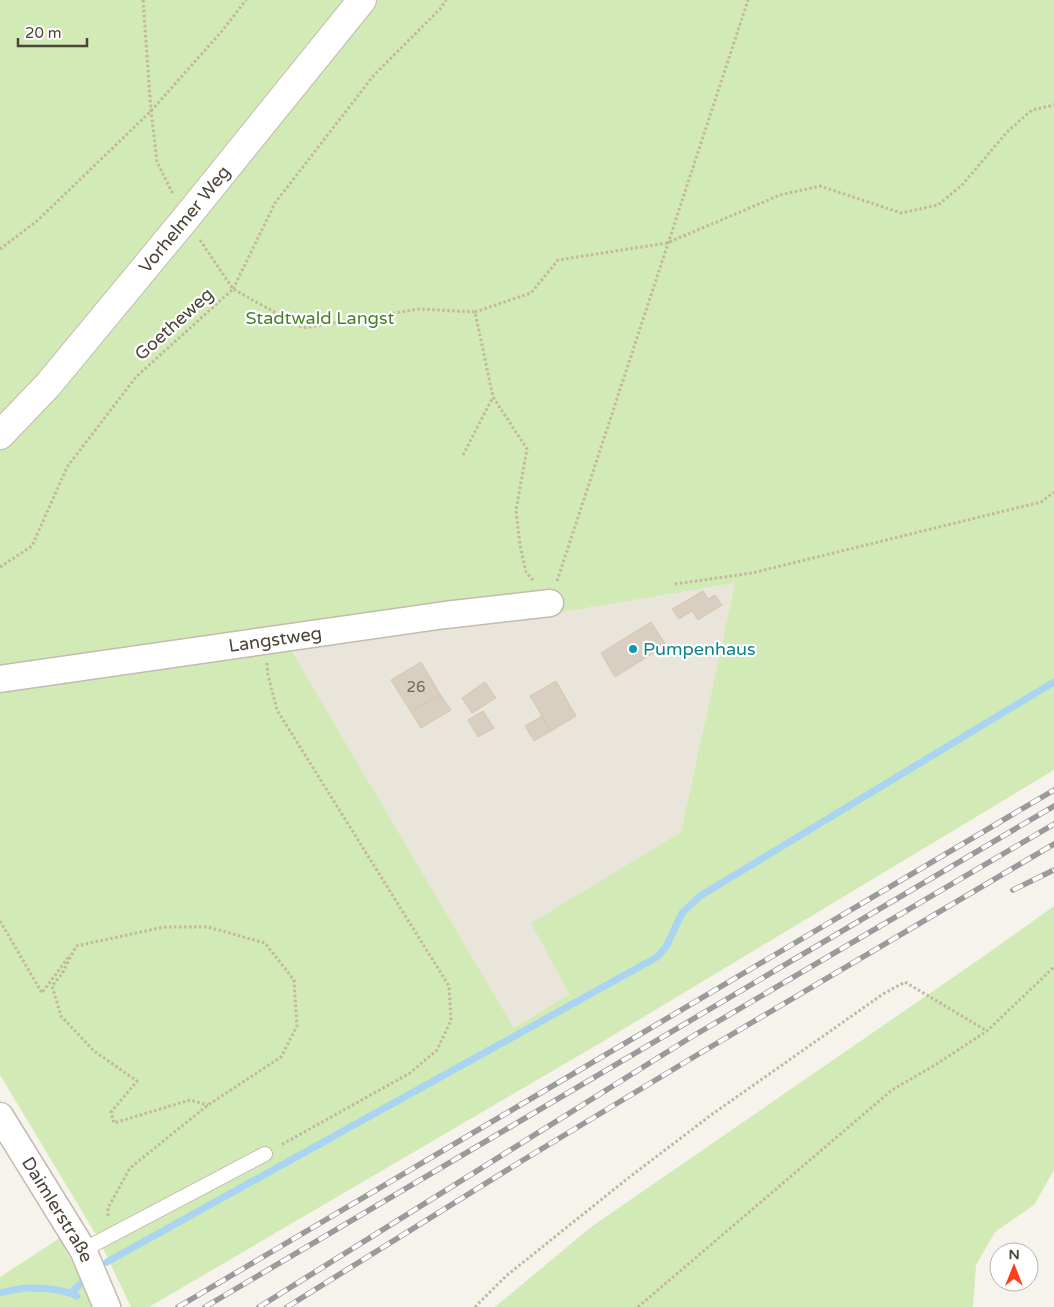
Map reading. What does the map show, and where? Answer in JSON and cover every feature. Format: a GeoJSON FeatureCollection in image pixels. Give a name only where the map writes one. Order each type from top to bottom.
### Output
{"type":"FeatureCollection","features":[{"type":"Feature","properties":{"kind":"street","name":"Vorhelmer Weg"},"geometry":{"type":"LineString","coordinates":[[0,435],[48,385],[362,0]]}},
{"type":"Feature","properties":{"kind":"street","name":"Langstweg"},"geometry":{"type":"LineString","coordinates":[[0,679],[266,640],[550,602]]}},
{"type":"Feature","properties":{"kind":"street","name":"Daimlerstraße"},"geometry":{"type":"LineString","coordinates":[[0,1116],[82,1250],[107,1307]]}},
{"type":"Feature","properties":{"kind":"lane"},"geometry":{"type":"LineString","coordinates":[[82,1250],[265,1154]]}},
{"type":"Feature","properties":{"kind":"path"},"geometry":{"type":"LineString","coordinates":[[143,0],[151,111],[157,162],[186,218],[233,289]]}},
{"type":"Feature","properties":{"kind":"path"},"geometry":{"type":"LineString","coordinates":[[0,249],[37,221],[151,111],[222,31],[246,0]]}},
{"type":"Feature","properties":{"kind":"path"},"geometry":{"type":"LineString","coordinates":[[233,289],[275,203],[374,75],[446,0]]}},
{"type":"Feature","properties":{"kind":"path"},"geometry":{"type":"LineString","coordinates":[[550,602],[748,0]]}},
{"type":"Feature","properties":{"kind":"path"},"geometry":{"type":"LineString","coordinates":[[550,602],[526,572],[520,545],[516,510],[527,448],[493,397],[475,312],[531,293],[558,260],[667,243],[780,195],[820,186],[901,212],[938,205],[962,186],[1008,131],[1032,110],[1054,105]]}},
{"type":"Feature","properties":{"kind":"path","name":"Goetheweg"},"geometry":{"type":"LineString","coordinates":[[0,567],[32,546],[67,467],[136,377],[233,289],[304,328],[419,309],[475,312]]}},
{"type":"Feature","properties":{"kind":"path"},"geometry":{"type":"LineString","coordinates":[[463,455],[493,397]]}},
{"type":"Feature","properties":{"kind":"path"},"geometry":{"type":"LineString","coordinates":[[675,584],[762,570],[1041,502],[1054,492]]}},
{"type":"Feature","properties":{"kind":"path"},"geometry":{"type":"LineString","coordinates":[[265,1154],[410,1073],[437,1050],[451,1020],[449,986],[277,710],[268,675],[266,640]]}},
{"type":"Feature","properties":{"kind":"path"},"geometry":{"type":"LineString","coordinates":[[0,921],[42,993],[76,946],[164,927],[208,927],[265,943],[294,980],[297,1026],[281,1057],[208,1105],[130,1168],[108,1208],[110,1237]]}},
{"type":"Feature","properties":{"kind":"path"},"geometry":{"type":"LineString","coordinates":[[76,946],[62,974],[52,986],[60,1016],[94,1050],[137,1081],[111,1112],[114,1123],[190,1100],[208,1105]]}},
{"type":"Feature","properties":{"kind":"path"},"geometry":{"type":"LineString","coordinates":[[638,1307],[892,1090],[987,1031],[1054,968]]}},
{"type":"Feature","properties":{"kind":"path"},"geometry":{"type":"LineString","coordinates":[[475,1307],[514,1270],[627,1179],[704,1121],[883,994],[905,982],[987,1031]]}},
{"type":"Feature","properties":{"kind":"shaded area"},"geometry":{"type":"Polygon","coordinates":[[[735,583],[681,832],[532,923],[569,994],[514,1028],[288,645],[551,614],[735,583]]]}},
{"type":"Feature","properties":{"kind":"green space","name":"Stadtwald Langst"},"geometry":{"type":"Polygon","coordinates":[[[0,0],[1054,0],[1054,770],[602,1042],[149,1307],[131,1307],[98,1238],[0,1075],[0,0]],[[735,583],[551,614],[288,645],[514,1028],[569,994],[531,923],[681,832],[735,583]]]}},
{"type":"Feature","properties":{"kind":"green space"},"geometry":{"type":"Polygon","coordinates":[[[1054,906],[1054,1170],[1034,1205],[995,1232],[989,1242],[976,1265],[973,1307],[495,1307],[591,1227],[1054,906]]]}},
{"type":"Feature","properties":{"kind":"green space"},"geometry":{"type":"Polygon","coordinates":[[[60,1238],[94,1307],[0,1307],[0,1277],[60,1238]]]}},
{"type":"Feature","properties":{"kind":"building"},"geometry":{"type":"Polygon","coordinates":[[[703,591],[708,599],[715,595],[722,605],[698,620],[692,611],[679,619],[672,609],[703,591]]]}},
{"type":"Feature","properties":{"kind":"building","name":"Pumpenhaus"},"geometry":{"type":"Polygon","coordinates":[[[651,622],[666,645],[615,677],[601,653],[651,622]]]}},
{"type":"Feature","properties":{"kind":"building"},"geometry":{"type":"Polygon","coordinates":[[[421,662],[440,694],[411,712],[391,680],[421,662]]]}},
{"type":"Feature","properties":{"kind":"building"},"geometry":{"type":"Polygon","coordinates":[[[556,681],[576,716],[551,731],[530,696],[556,681]]]}},
{"type":"Feature","properties":{"kind":"building"},"geometry":{"type":"Polygon","coordinates":[[[485,682],[496,698],[472,713],[462,698],[485,682]]]}},
{"type":"Feature","properties":{"kind":"building"},"geometry":{"type":"Polygon","coordinates":[[[440,694],[451,710],[421,728],[411,712],[440,694]]]}},
{"type":"Feature","properties":{"kind":"building"},"geometry":{"type":"Polygon","coordinates":[[[483,711],[494,728],[478,737],[468,720],[483,711]]]}},
{"type":"Feature","properties":{"kind":"building"},"geometry":{"type":"Polygon","coordinates":[[[542,716],[551,731],[534,741],[525,726],[542,716]]]}},
{"type":"Feature","properties":{"kind":"waterway"},"geometry":{"type":"LineString","coordinates":[[107,1262],[657,957],[666,947],[682,913],[700,896],[1054,682]]}},
{"type":"Feature","properties":{"kind":"waterway"},"geometry":{"type":"LineString","coordinates":[[71,1293],[80,1284]]}},
{"type":"Feature","properties":{"kind":"waterway"},"geometry":{"type":"LineString","coordinates":[[0,1293],[40,1288],[59,1290],[77,1296]]}},
{"type":"Feature","properties":{"kind":"railway"},"geometry":{"type":"LineString","coordinates":[[178,1307],[1054,790]]}},
{"type":"Feature","properties":{"kind":"railway"},"geometry":{"type":"LineString","coordinates":[[205,1307],[1054,806]]}},
{"type":"Feature","properties":{"kind":"railway"},"geometry":{"type":"LineString","coordinates":[[259,1307],[688,1039],[1054,824]]}},
{"type":"Feature","properties":{"kind":"railway"},"geometry":{"type":"LineString","coordinates":[[287,1307],[520,1162],[697,1055],[1054,844]]}},
{"type":"Feature","properties":{"kind":"railway"},"geometry":{"type":"LineString","coordinates":[[1013,890],[1054,870]]}},
{"type":"Feature","properties":{"kind":"place","name":"Pumpenhaus"},"geometry":{"type":"Point","coordinates":[633,649]}}]}
